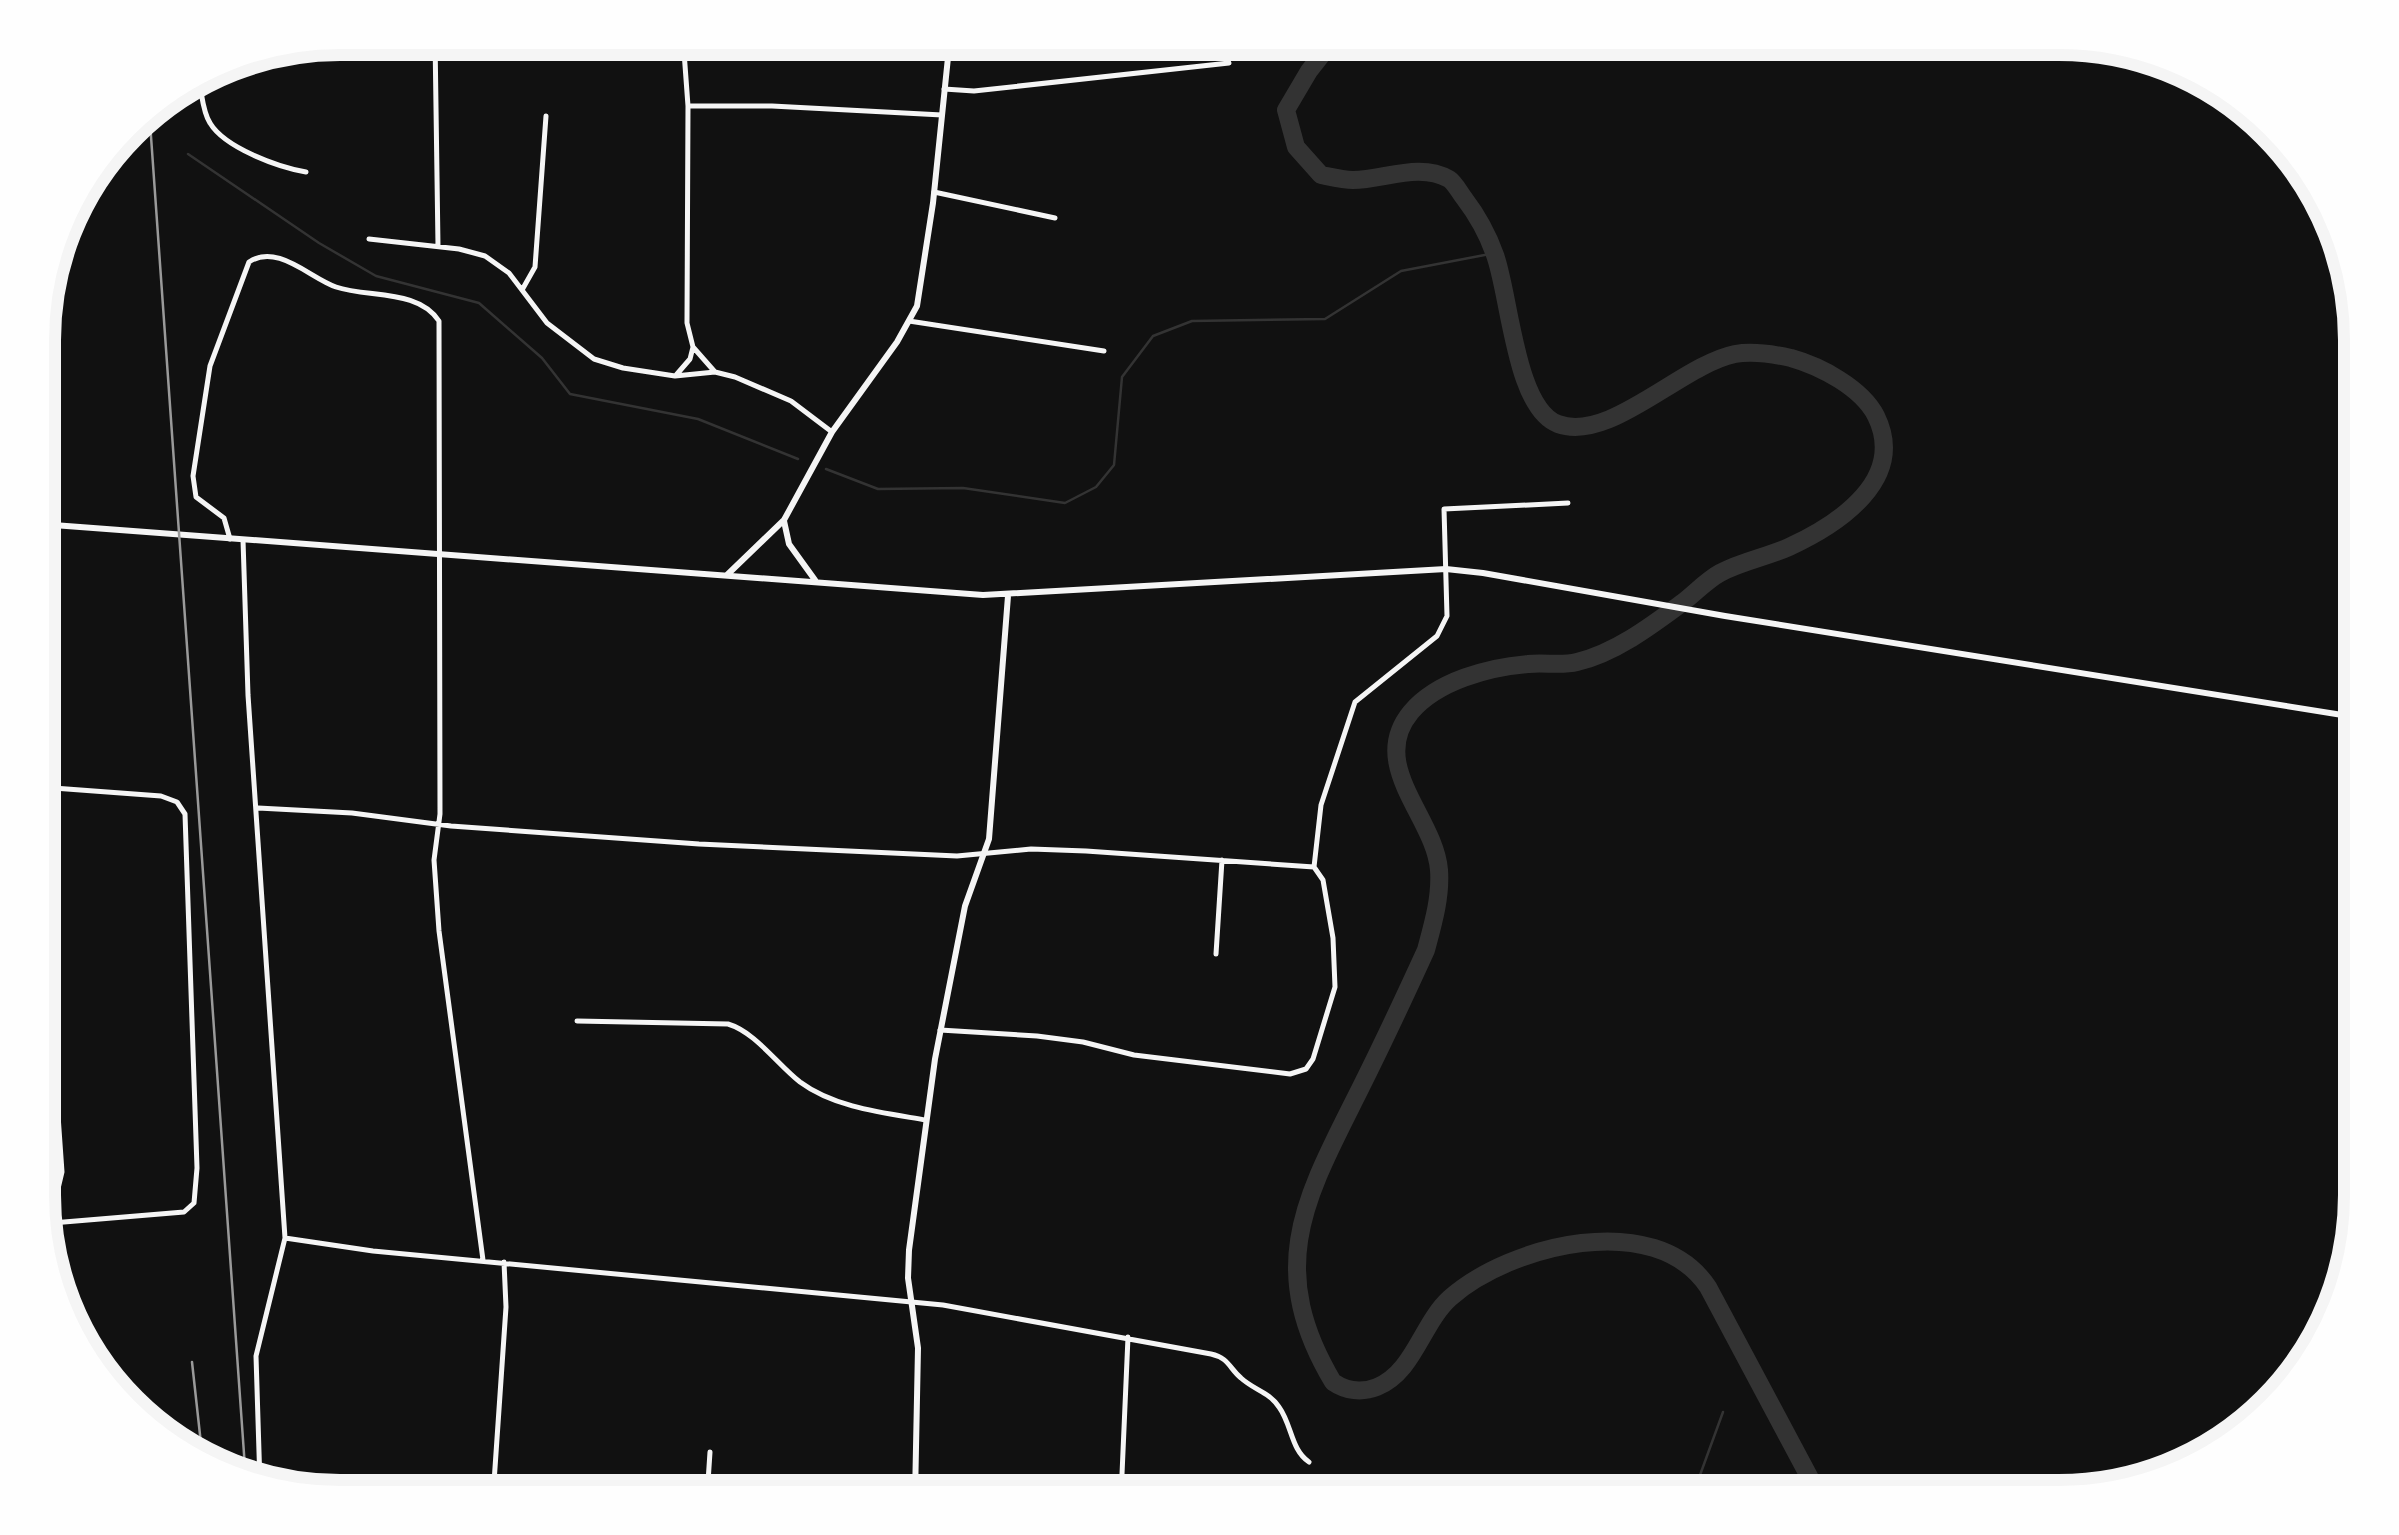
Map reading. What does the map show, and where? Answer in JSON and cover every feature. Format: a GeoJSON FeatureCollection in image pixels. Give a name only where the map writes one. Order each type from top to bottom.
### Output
{"type":"FeatureCollection","features":[{"type":"Feature","properties":{"kind":"street"},"geometry":{"type":"LineString","coordinates":[[434,55],[438,246]]}},
{"type":"Feature","properties":{"kind":"street"},"geometry":{"type":"LineString","coordinates":[[684,55],[688,106],[687,323],[693,347],[715,372]]}},
{"type":"Feature","properties":{"kind":"street"},"geometry":{"type":"LineString","coordinates":[[728,574],[784,520],[832,432],[909,321],[921,292],[948,55]]}},
{"type":"Feature","properties":{"kind":"street"},"geometry":{"type":"LineString","coordinates":[[944,89],[974,91],[1229,63]]}},
{"type":"Feature","properties":{"kind":"street"},"geometry":{"type":"LineString","coordinates":[[201,91],[207,120],[222,138],[284,168],[306,172]]}},
{"type":"Feature","properties":{"kind":"street"},"geometry":{"type":"LineString","coordinates":[[688,106],[942,114]]}},
{"type":"Feature","properties":{"kind":"street"},"geometry":{"type":"LineString","coordinates":[[522,290],[535,267],[546,116]]}},
{"type":"Feature","properties":{"kind":"street"},"geometry":{"type":"LineString","coordinates":[[934,192],[1055,218]]}},
{"type":"Feature","properties":{"kind":"street"},"geometry":{"type":"LineString","coordinates":[[369,239],[438,246],[485,256],[509,273],[547,324],[594,358],[623,368],[676,376],[715,372],[763,387],[791,401],[832,432]]}},
{"type":"Feature","properties":{"kind":"street"},"geometry":{"type":"LineString","coordinates":[[230,540],[224,518],[196,496],[194,476],[210,366],[249,262],[268,256],[336,287],[419,303],[430,309],[439,320],[442,554],[439,824],[434,860],[439,931],[483,1260]]}},
{"type":"Feature","properties":{"kind":"street"},"geometry":{"type":"LineString","coordinates":[[909,321],[1104,350]]}},
{"type":"Feature","properties":{"kind":"street"},"geometry":{"type":"LineString","coordinates":[[676,376],[686,366],[693,347]]}},
{"type":"Feature","properties":{"kind":"street"},"geometry":{"type":"LineString","coordinates":[[940,1030],[1036,1036],[1083,1042],[1134,1055],[1299,1072],[1314,1059],[1336,987],[1323,880],[1314,866],[1322,805],[1355,702],[1437,636],[1444,626],[1448,616],[1444,510],[1568,503]]}},
{"type":"Feature","properties":{"kind":"street"},"geometry":{"type":"LineString","coordinates":[[784,520],[789,544],[816,581]]}},
{"type":"Feature","properties":{"kind":"street"},"geometry":{"type":"LineString","coordinates":[[55,525],[1008,596],[1446,569],[2343,715]]}},
{"type":"Feature","properties":{"kind":"street"},"geometry":{"type":"LineString","coordinates":[[243,540],[248,695],[285,1238],[256,1356],[260,1468]]}},
{"type":"Feature","properties":{"kind":"street"},"geometry":{"type":"LineString","coordinates":[[915,1480],[918,1348],[908,1278],[909,1250],[940,1030],[964,906],[991,824],[1008,596]]}},
{"type":"Feature","properties":{"kind":"street"},"geometry":{"type":"LineString","coordinates":[[55,788],[162,796],[177,802],[184,814],[197,1168],[194,1203],[184,1212],[57,1223]]}},
{"type":"Feature","properties":{"kind":"street"},"geometry":{"type":"LineString","coordinates":[[258,808],[699,844],[983,856],[1032,849],[1314,866]]}},
{"type":"Feature","properties":{"kind":"street"},"geometry":{"type":"LineString","coordinates":[[1216,954],[1222,860]]}},
{"type":"Feature","properties":{"kind":"street"},"geometry":{"type":"LineString","coordinates":[[577,1022],[728,1024],[742,1028],[779,1064],[819,1094],[926,1120]]}},
{"type":"Feature","properties":{"kind":"street"},"geometry":{"type":"LineString","coordinates":[[55,1072],[62,1172],[55,1195]]}},
{"type":"Feature","properties":{"kind":"street"},"geometry":{"type":"LineString","coordinates":[[285,1238],[343,1248],[912,1302],[1212,1354],[1230,1362],[1241,1378],[1269,1394],[1280,1407],[1300,1456],[1309,1462]]}},
{"type":"Feature","properties":{"kind":"street"},"geometry":{"type":"LineString","coordinates":[[495,1480],[506,1326],[504,1262]]}},
{"type":"Feature","properties":{"kind":"street"},"geometry":{"type":"LineString","coordinates":[[1123,1480],[1128,1337]]}},
{"type":"Feature","properties":{"kind":"street"},"geometry":{"type":"LineString","coordinates":[[708,1480],[710,1452]]}},
{"type":"Feature","properties":{"kind":"waterway"},"geometry":{"type":"LineString","coordinates":[[1322,55],[1286,110],[1296,147],[1321,175],[1353,180],[1426,172],[1453,183],[1478,218],[1492,248],[1523,374],[1544,414],[1558,424],[1578,427],[1600,423],[1714,361],[1735,354],[1763,353],[1802,362],[1851,387],[1876,416],[1883,439],[1883,460],[1863,496],[1828,526],[1781,550],[1720,573],[1619,645],[1571,663],[1528,664],[1481,672],[1449,684],[1411,712],[1399,732],[1396,752],[1399,771],[1435,850],[1438,900],[1426,950],[1323,1164],[1300,1232],[1297,1267],[1301,1302],[1312,1341],[1333,1382],[1354,1390],[1371,1389],[1400,1370],[1450,1298],[1508,1263],[1544,1250],[1582,1243],[1619,1242],[1654,1248],[1684,1263],[1708,1287],[1810,1479]]}},
{"type":"Feature","properties":{"kind":"waterway"},"geometry":{"type":"LineString","coordinates":[[188,154],[319,243],[376,276],[479,303],[542,358],[570,394],[698,419],[798,459]]}},
{"type":"Feature","properties":{"kind":"waterway"},"geometry":{"type":"LineString","coordinates":[[826,469],[878,489],[963,488],[1065,503],[1096,487],[1114,465],[1122,377],[1153,336],[1192,321],[1325,319],[1401,271],[1495,253]]}},
{"type":"Feature","properties":{"kind":"waterway"},"geometry":{"type":"LineString","coordinates":[[1698,1479],[1723,1412]]}},
{"type":"Feature","properties":{"kind":"railway"},"geometry":{"type":"LineString","coordinates":[[150,128],[245,1464]]}},
{"type":"Feature","properties":{"kind":"railway"},"geometry":{"type":"LineString","coordinates":[[192,1362],[201,1443]]}}]}
